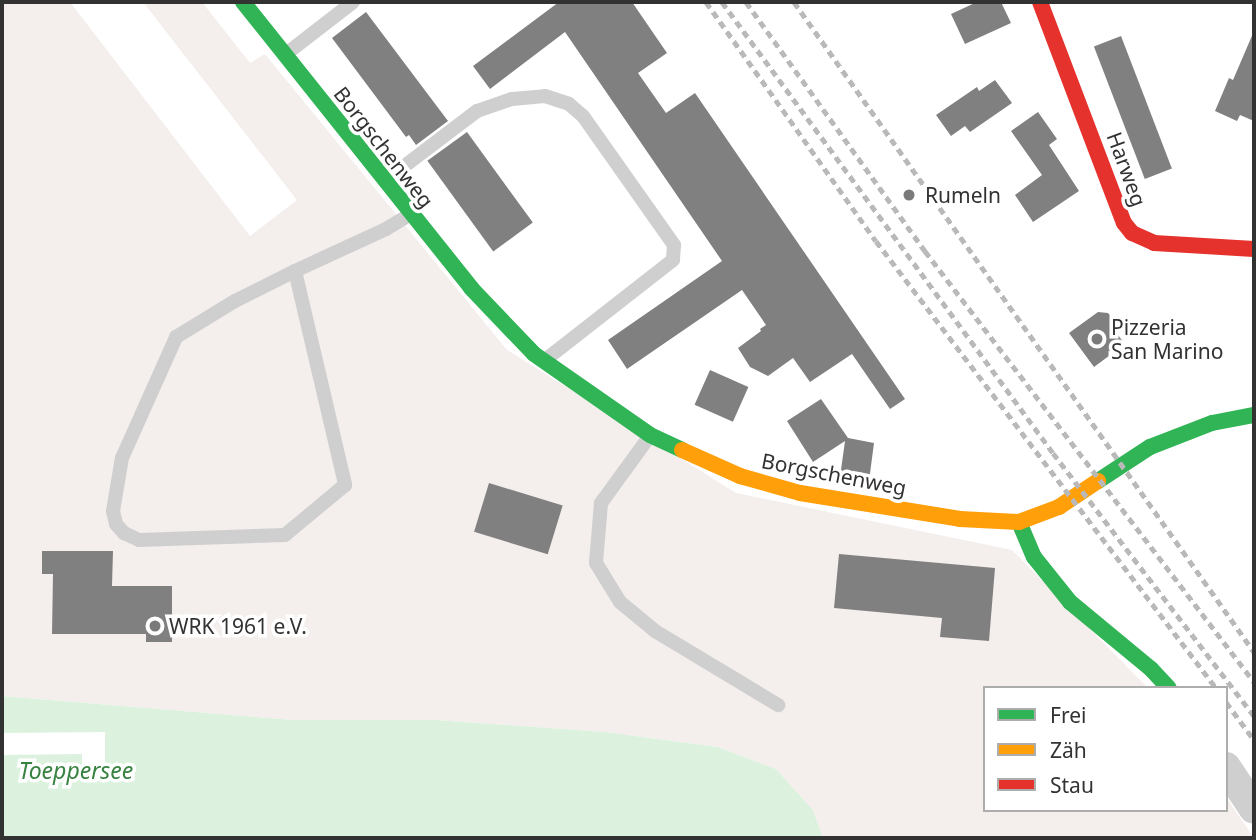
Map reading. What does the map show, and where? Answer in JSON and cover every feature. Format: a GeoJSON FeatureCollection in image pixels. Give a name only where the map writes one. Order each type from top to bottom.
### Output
{"type":"FeatureCollection","features":[{"type":"Feature","properties":{"kind":"main road","name":"Borgschenweg"},"geometry":{"type":"LineString","coordinates":[[243,2],[471,288],[543,361],[650,435],[740,476],[800,493],[960,519],[1019,522],[1059,507],[1150,447],[1212,423],[1254,415]]}},
{"type":"Feature","properties":{"kind":"main road","name":"Harweg"},"geometry":{"type":"LineString","coordinates":[[1040,2],[1125,223],[1132,233],[1154,243],[1254,249]]}},
{"type":"Feature","properties":{"kind":"main road"},"geometry":{"type":"LineString","coordinates":[[1019,522],[1034,557],[1070,602],[1151,669],[1167,686]]}},
{"type":"Feature","properties":{"kind":"street"},"geometry":{"type":"LineString","coordinates":[[1228,770],[1254,809]]}},
{"type":"Feature","properties":{"kind":"lane"},"geometry":{"type":"LineString","coordinates":[[285,55],[353,2]]}},
{"type":"Feature","properties":{"kind":"lane"},"geometry":{"type":"LineString","coordinates":[[384,181],[477,111],[512,99],[545,96],[569,104],[583,116],[674,245],[673,260],[543,361]]}},
{"type":"Feature","properties":{"kind":"lane"},"geometry":{"type":"LineString","coordinates":[[295,271],[345,485],[285,535],[139,540],[124,533],[116,524],[113,511],[122,458],[176,337],[235,301],[295,271],[386,229],[411,214]]}},
{"type":"Feature","properties":{"kind":"lane"},"geometry":{"type":"LineString","coordinates":[[650,435],[601,503],[596,563],[620,602],[655,631],[778,705]]}},
{"type":"Feature","properties":{"kind":"shaded area"},"geometry":{"type":"Polygon","coordinates":[[[2,2],[70,2],[250,236],[297,200],[143,2],[202,2],[250,63],[265,54],[507,350],[736,493],[1012,550],[1146,686],[983,686],[983,812],[1228,812],[1228,800],[1254,838],[823,838],[813,810],[776,769],[718,747],[605,732],[436,720],[293,720],[2,696],[2,2]]]}},
{"type":"Feature","properties":{"kind":"water","name":"Toeppersee"},"geometry":{"type":"Polygon","coordinates":[[[2,696],[293,720],[436,720],[605,732],[718,747],[776,769],[813,810],[823,838],[2,838],[2,696]]]}},
{"type":"Feature","properties":{"kind":"pier"},"geometry":{"type":"Polygon","coordinates":[[[105,732],[105,775],[82,776],[82,754],[2,755],[2,733],[105,732]]]}},
{"type":"Feature","properties":{"kind":"building"},"geometry":{"type":"Polygon","coordinates":[[[559,2],[632,2],[667,53],[638,73],[666,113],[695,93],[905,399],[890,409],[852,354],[810,382],[793,358],[768,376],[750,367],[738,348],[766,325],[742,290],[627,369],[608,340],[722,261],[565,32],[490,89],[473,66],[559,2]]]}},
{"type":"Feature","properties":{"kind":"building"},"geometry":{"type":"Polygon","coordinates":[[[977,2],[1001,2],[1011,23],[965,44],[951,14],[977,2]]]}},
{"type":"Feature","properties":{"kind":"building"},"geometry":{"type":"Polygon","coordinates":[[[366,12],[448,121],[416,145],[409,135],[406,137],[332,38],[366,12]]]}},
{"type":"Feature","properties":{"kind":"building"},"geometry":{"type":"Polygon","coordinates":[[[1254,31],[1254,121],[1240,115],[1237,121],[1215,111],[1229,78],[1233,80],[1254,31]]]}},
{"type":"Feature","properties":{"kind":"building"},"geometry":{"type":"Polygon","coordinates":[[[1121,36],[1172,169],[1145,179],[1094,46],[1121,36]]]}},
{"type":"Feature","properties":{"kind":"building"},"geometry":{"type":"Polygon","coordinates":[[[995,80],[1012,103],[970,132],[965,126],[951,136],[936,115],[977,87],[979,91],[995,80]]]}},
{"type":"Feature","properties":{"kind":"building"},"geometry":{"type":"Polygon","coordinates":[[[1038,112],[1057,139],[1049,145],[1079,191],[1033,222],[1015,195],[1042,175],[1011,131],[1038,112]]]}},
{"type":"Feature","properties":{"kind":"building"},"geometry":{"type":"Polygon","coordinates":[[[467,132],[533,223],[493,251],[427,161],[467,132]]]}},
{"type":"Feature","properties":{"kind":"building","name":"Pizzeria San Marino"},"geometry":{"type":"Polygon","coordinates":[[[1098,312],[1108,313],[1115,322],[1114,330],[1125,344],[1094,367],[1069,333],[1098,312]]]}},
{"type":"Feature","properties":{"kind":"building"},"geometry":{"type":"Polygon","coordinates":[[[710,370],[748,387],[733,422],[695,405],[710,370]]]}},
{"type":"Feature","properties":{"kind":"building"},"geometry":{"type":"Polygon","coordinates":[[[821,399],[848,438],[874,443],[869,481],[840,477],[845,441],[813,462],[787,421],[821,399]]]}},
{"type":"Feature","properties":{"kind":"building"},"geometry":{"type":"Polygon","coordinates":[[[489,483],[563,506],[548,554],[474,532],[489,483]]]}},
{"type":"Feature","properties":{"kind":"building"},"geometry":{"type":"Polygon","coordinates":[[[42,551],[113,551],[112,586],[172,586],[172,642],[146,642],[146,634],[52,634],[53,574],[42,574],[42,551]]]}},
{"type":"Feature","properties":{"kind":"building"},"geometry":{"type":"Polygon","coordinates":[[[839,554],[995,568],[989,641],[940,637],[942,618],[834,608],[839,554]]]}},
{"type":"Feature","properties":{"kind":"railway"},"geometry":{"type":"LineString","coordinates":[[706,2],[876,241],[1214,686]]}},
{"type":"Feature","properties":{"kind":"railway"},"geometry":{"type":"LineString","coordinates":[[722,2],[1053,453],[1254,716]]}},
{"type":"Feature","properties":{"kind":"railway"},"geometry":{"type":"LineString","coordinates":[[746,2],[925,251],[1254,682]]}},
{"type":"Feature","properties":{"kind":"railway"},"geometry":{"type":"LineString","coordinates":[[794,2],[1254,652]]}},
{"type":"Feature","properties":{"kind":"railway"},"geometry":{"type":"LineString","coordinates":[[1228,705],[1254,740]]}},
{"type":"Feature","properties":{"kind":"traffic: fast"},"geometry":{"type":"LineString","coordinates":[[243,2],[471,288],[534,354],[650,435],[682,450]]}},
{"type":"Feature","properties":{"kind":"traffic: fast"},"geometry":{"type":"LineString","coordinates":[[1098,481],[1150,447],[1212,423],[1254,415]]}},
{"type":"Feature","properties":{"kind":"traffic: fast"},"geometry":{"type":"LineString","coordinates":[[1019,522],[1034,557],[1070,602],[1151,669],[1167,686]]}},
{"type":"Feature","properties":{"kind":"traffic: slow"},"geometry":{"type":"LineString","coordinates":[[682,450],[740,476],[800,493],[960,519],[1019,522],[1059,507],[1098,481]]}},
{"type":"Feature","properties":{"kind":"traffic: jam"},"geometry":{"type":"LineString","coordinates":[[1040,2],[1124,223],[1132,233],[1154,243],[1254,249]]}},
{"type":"Feature","properties":{"kind":"place","name":"Rumeln"},"geometry":{"type":"Point","coordinates":[909,195]}},
{"type":"Feature","properties":{"kind":"place","name":"Pizzeria San Marino"},"geometry":{"type":"Point","coordinates":[1097,339]}},
{"type":"Feature","properties":{"kind":"place","name":"WRK 1961 e.V."},"geometry":{"type":"Point","coordinates":[155,626]}}]}
